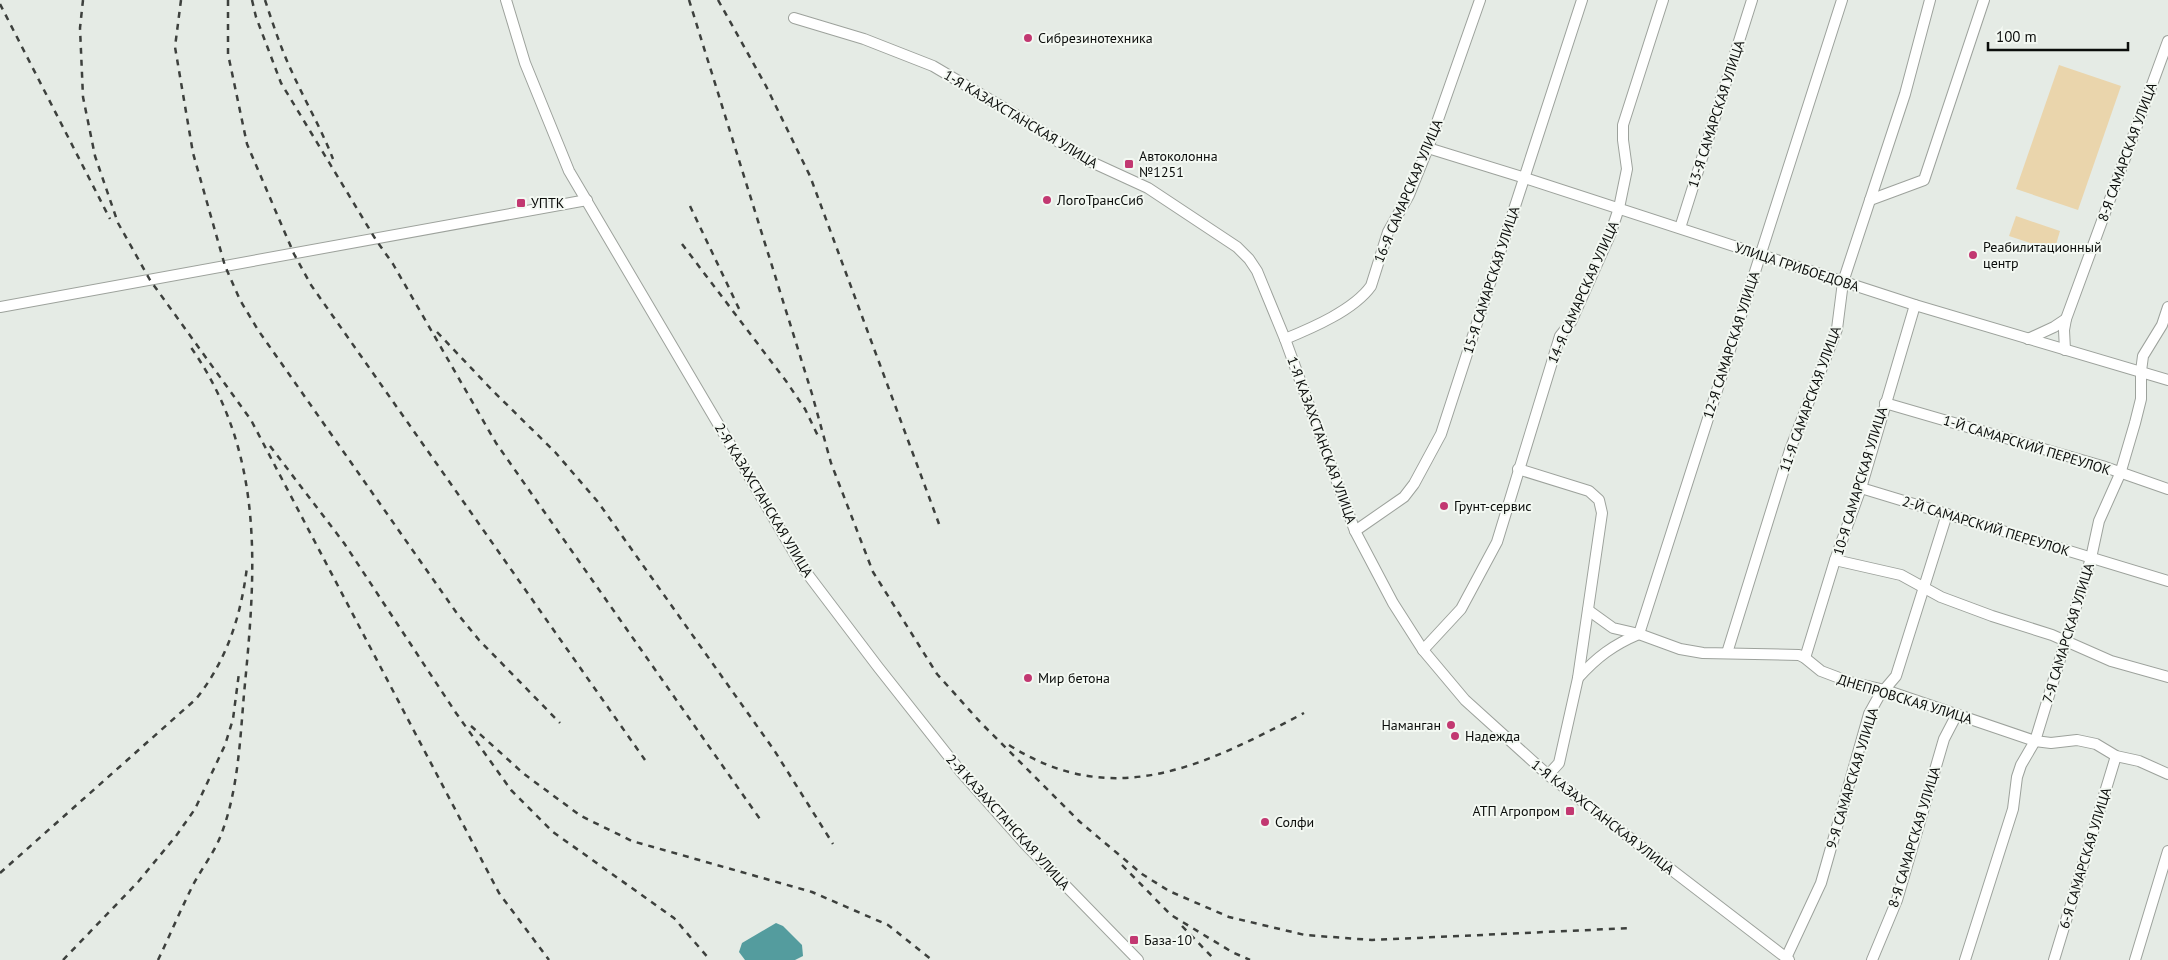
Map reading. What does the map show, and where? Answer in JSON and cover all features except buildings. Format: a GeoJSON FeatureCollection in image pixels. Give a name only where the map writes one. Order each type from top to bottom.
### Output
{"type":"FeatureCollection","features":[{"type":"Feature","properties":{"kind":"street","name":"2-Я КАЗАХСТАНСКАЯ УЛИЦА"},"geometry":{"type":"LineString","coordinates":[[506,0],[532,81],[569,171],[802,568],[962,772],[1025,844],[1138,960]]}},
{"type":"Feature","properties":{"kind":"street","name":"16-Я САМАРСКАЯ УЛИЦА"},"geometry":{"type":"LineString","coordinates":[[1285,339],[1311,329],[1354,303],[1371,286],[1388,232],[1409,195],[1428,148],[1480,0]]}},
{"type":"Feature","properties":{"kind":"street","name":"15-Я САМАРСКАЯ УЛИЦА"},"geometry":{"type":"LineString","coordinates":[[1355,530],[1404,497],[1414,484],[1441,434],[1582,0]]}},
{"type":"Feature","properties":{"kind":"street","name":"14-Я САМАРСКАЯ УЛИЦА"},"geometry":{"type":"LineString","coordinates":[[1423,650],[1461,609],[1482,573],[1496,542],[1560,336],[1571,322],[1610,235],[1619,208],[1627,170],[1623,124],[1663,0]]}},
{"type":"Feature","properties":{"kind":"street","name":"13-Я САМАРСКАЯ УЛИЦА"},"geometry":{"type":"LineString","coordinates":[[1680,228],[1752,0]]}},
{"type":"Feature","properties":{"kind":"street","name":"12-Я САМАРСКАЯ УЛИЦА"},"geometry":{"type":"LineString","coordinates":[[1639,634],[1842,0]]}},
{"type":"Feature","properties":{"kind":"street","name":"11-Я САМАРСКАЯ УЛИЦА"},"geometry":{"type":"LineString","coordinates":[[1727,653],[1790,450],[1837,329],[1843,282],[1905,94],[1930,0]]}},
{"type":"Feature","properties":{"kind":"street"},"geometry":{"type":"LineString","coordinates":[[1870,200],[1924,180],[1984,0]]}},
{"type":"Feature","properties":{"kind":"street","name":"1-Я КАЗАХСТАНСКАЯ УЛИЦА"},"geometry":{"type":"LineString","coordinates":[[794,18],[864,38],[933,66],[1087,160],[1156,193],[1226,238],[1249,259],[1257,271],[1285,339],[1355,530],[1393,603],[1423,650],[1464,700],[1548,775],[1787,959]]}},
{"type":"Feature","properties":{"kind":"street","name":"8-Я САМАРСКАЯ УЛИЦА"},"geometry":{"type":"LineString","coordinates":[[2065,350],[2064,330],[2066,318],[2168,41]]}},
{"type":"Feature","properties":{"kind":"street","name":"УЛИЦА ГРИБОЕДОВА"},"geometry":{"type":"LineString","coordinates":[[1428,148],[1915,305],[2168,380]]}},
{"type":"Feature","properties":{"kind":"street"},"geometry":{"type":"LineString","coordinates":[[0,307],[587,200]]}},
{"type":"Feature","properties":{"kind":"street","name":"10-Я САМАРСКАЯ УЛИЦА"},"geometry":{"type":"LineString","coordinates":[[1805,658],[1861,488],[1915,305]]}},
{"type":"Feature","properties":{"kind":"street","name":"7-Я САМАРСКАЯ УЛИЦА"},"geometry":{"type":"LineString","coordinates":[[1965,960],[2013,810],[2017,777],[2021,765],[2035,741],[2091,558],[2099,521],[2120,474],[2141,399],[2143,356],[2162,325],[2168,307]]}},
{"type":"Feature","properties":{"kind":"street"},"geometry":{"type":"LineString","coordinates":[[2028,339],[2048,330],[2066,318]]}},
{"type":"Feature","properties":{"kind":"street","name":"1-Й САМАРСКИЙ ПЕРЕУЛОК"},"geometry":{"type":"LineString","coordinates":[[1885,403],[2102,466],[2120,474],[2168,489]]}},
{"type":"Feature","properties":{"kind":"street"},"geometry":{"type":"LineString","coordinates":[[1518,469],[1589,491],[1599,500],[1602,513],[1578,678],[1559,763],[1548,775]]}},
{"type":"Feature","properties":{"kind":"street","name":"2-Й САМАРСКИЙ ПЕРЕУЛОК"},"geometry":{"type":"LineString","coordinates":[[1861,488],[2168,581]]}},
{"type":"Feature","properties":{"kind":"street","name":"9-Я САМАРСКАЯ УЛИЦА"},"geometry":{"type":"LineString","coordinates":[[1787,959],[1821,883],[1869,714],[1878,696],[1896,676],[1947,514]]}},
{"type":"Feature","properties":{"kind":"street"},"geometry":{"type":"LineString","coordinates":[[1836,560],[1892,572],[1942,597],[2111,661],[2168,677]]}},
{"type":"Feature","properties":{"kind":"street","name":"ДНЕПРОВСКАЯ УЛИЦА"},"geometry":{"type":"LineString","coordinates":[[1588,610],[1613,628],[1639,634],[1680,649],[1703,653],[1790,653],[1805,658],[1829,675],[1850,682],[1885,690],[2035,741],[2052,743],[2077,740],[2096,744],[2116,756],[2139,761],[2168,774]]}},
{"type":"Feature","properties":{"kind":"street"},"geometry":{"type":"LineString","coordinates":[[1578,678],[1595,660],[1617,643],[1639,634]]}},
{"type":"Feature","properties":{"kind":"street","name":"8-Я САМАРСКАЯ УЛИЦА"},"geometry":{"type":"LineString","coordinates":[[1872,960],[1897,900],[1944,739],[1957,714]]}},
{"type":"Feature","properties":{"kind":"street","name":"6-Я САМАРСКАЯ УЛИЦА"},"geometry":{"type":"LineString","coordinates":[[2054,960],[2116,756]]}},
{"type":"Feature","properties":{"kind":"street"},"geometry":{"type":"LineString","coordinates":[[2134,960],[2168,851]]}},
{"type":"Feature","properties":{"kind":"shaded area"},"geometry":{"type":"Polygon","coordinates":[[[2059,65],[2121,86],[2078,210],[2016,189],[2059,65]]]}},
{"type":"Feature","properties":{"kind":"shaded area"},"geometry":{"type":"Polygon","coordinates":[[[2016,216],[2060,231],[2054,251],[2009,236],[2016,216]]]}},
{"type":"Feature","properties":{"kind":"water"},"geometry":{"type":"Polygon","coordinates":[[[776,923],[783,926],[802,945],[803,956],[795,960],[745,960],[739,952],[742,943],[776,923]]]}},
{"type":"Feature","properties":{"kind":"railway"},"geometry":{"type":"LineString","coordinates":[[83,0],[80,28],[83,97],[95,156],[118,223],[150,280],[251,420],[499,893],[549,960]]}},
{"type":"Feature","properties":{"kind":"railway"},"geometry":{"type":"LineString","coordinates":[[181,0],[175,47],[193,153],[225,266],[240,300],[258,330],[456,612],[479,640],[560,723]]}},
{"type":"Feature","properties":{"kind":"railway"},"geometry":{"type":"LineString","coordinates":[[228,0],[228,54],[247,144],[294,254],[311,285],[645,760]]}},
{"type":"Feature","properties":{"kind":"railway"},"geometry":{"type":"LineString","coordinates":[[252,0],[256,17],[281,83],[376,240],[393,264],[496,443],[762,822]]}},
{"type":"Feature","properties":{"kind":"railway"},"geometry":{"type":"LineString","coordinates":[[265,0],[288,63],[333,159]]}},
{"type":"Feature","properties":{"kind":"railway"},"geometry":{"type":"LineString","coordinates":[[689,0],[812,394],[831,463],[873,572],[937,674],[981,723],[1080,822],[1142,874],[1169,891],[1229,917],[1305,935],[1372,940],[1632,928]]}},
{"type":"Feature","properties":{"kind":"railway"},"geometry":{"type":"LineString","coordinates":[[718,0],[766,86],[810,176],[939,524]]}},
{"type":"Feature","properties":{"kind":"railway"},"geometry":{"type":"LineString","coordinates":[[0,4],[110,219]]}},
{"type":"Feature","properties":{"kind":"railway"},"geometry":{"type":"LineString","coordinates":[[690,206],[741,313]]}},
{"type":"Feature","properties":{"kind":"railway"},"geometry":{"type":"LineString","coordinates":[[682,244],[786,381],[805,409],[818,436]]}},
{"type":"Feature","properties":{"kind":"railway"},"geometry":{"type":"LineString","coordinates":[[437,332],[555,452],[598,502],[774,750],[833,844]]}},
{"type":"Feature","properties":{"kind":"railway"},"geometry":{"type":"LineString","coordinates":[[158,960],[193,885],[218,842],[227,818],[235,783],[239,748],[251,602],[252,557],[250,514],[244,471],[232,428],[215,387],[190,346]]}},
{"type":"Feature","properties":{"kind":"railway"},"geometry":{"type":"LineString","coordinates":[[270,446],[344,543],[456,713],[511,790],[553,832],[674,918],[710,960]]}},
{"type":"Feature","properties":{"kind":"railway"},"geometry":{"type":"LineString","coordinates":[[0,873],[196,699],[216,669],[231,637],[241,603],[247,567]]}},
{"type":"Feature","properties":{"kind":"railway"},"geometry":{"type":"LineString","coordinates":[[63,960],[138,882],[176,836],[195,809],[225,745],[233,719],[239,673]]}},
{"type":"Feature","properties":{"kind":"railway"},"geometry":{"type":"LineString","coordinates":[[1009,745],[1048,765],[1085,776],[1122,778],[1159,774],[1195,764],[1231,749],[1304,713]]}},
{"type":"Feature","properties":{"kind":"railway"},"geometry":{"type":"LineString","coordinates":[[471,726],[524,774],[581,816],[632,841],[812,892],[888,925],[932,960]]}},
{"type":"Feature","properties":{"kind":"railway"},"geometry":{"type":"LineString","coordinates":[[1122,865],[1171,915],[1232,952],[1250,960]]}},
{"type":"Feature","properties":{"kind":"railway"},"geometry":{"type":"LineString","coordinates":[[1182,926],[1215,960]]}},
{"type":"Feature","properties":{"kind":"place","name":"Сибрезинотехника"},"geometry":{"type":"Point","coordinates":[1028,38]}},
{"type":"Feature","properties":{"kind":"place","name":"Автоколонна №1251"},"geometry":{"type":"Point","coordinates":[1129,164]}},
{"type":"Feature","properties":{"kind":"place","name":"ЛогоТрансСиб"},"geometry":{"type":"Point","coordinates":[1047,200]}},
{"type":"Feature","properties":{"kind":"place","name":"УПТК"},"geometry":{"type":"Point","coordinates":[521,203]}},
{"type":"Feature","properties":{"kind":"place","name":"Реабилитационный центр"},"geometry":{"type":"Point","coordinates":[1973,255]}},
{"type":"Feature","properties":{"kind":"place","name":"Грунт-сервис"},"geometry":{"type":"Point","coordinates":[1444,506]}},
{"type":"Feature","properties":{"kind":"place","name":"Мир бетона"},"geometry":{"type":"Point","coordinates":[1028,678]}},
{"type":"Feature","properties":{"kind":"place","name":"Наманган"},"geometry":{"type":"Point","coordinates":[1451,725]}},
{"type":"Feature","properties":{"kind":"place","name":"Надежда"},"geometry":{"type":"Point","coordinates":[1455,736]}},
{"type":"Feature","properties":{"kind":"place","name":"АТП Агропром"},"geometry":{"type":"Point","coordinates":[1570,811]}},
{"type":"Feature","properties":{"kind":"place","name":"Солфи"},"geometry":{"type":"Point","coordinates":[1265,822]}},
{"type":"Feature","properties":{"kind":"place","name":"База-10"},"geometry":{"type":"Point","coordinates":[1134,940]}}]}
